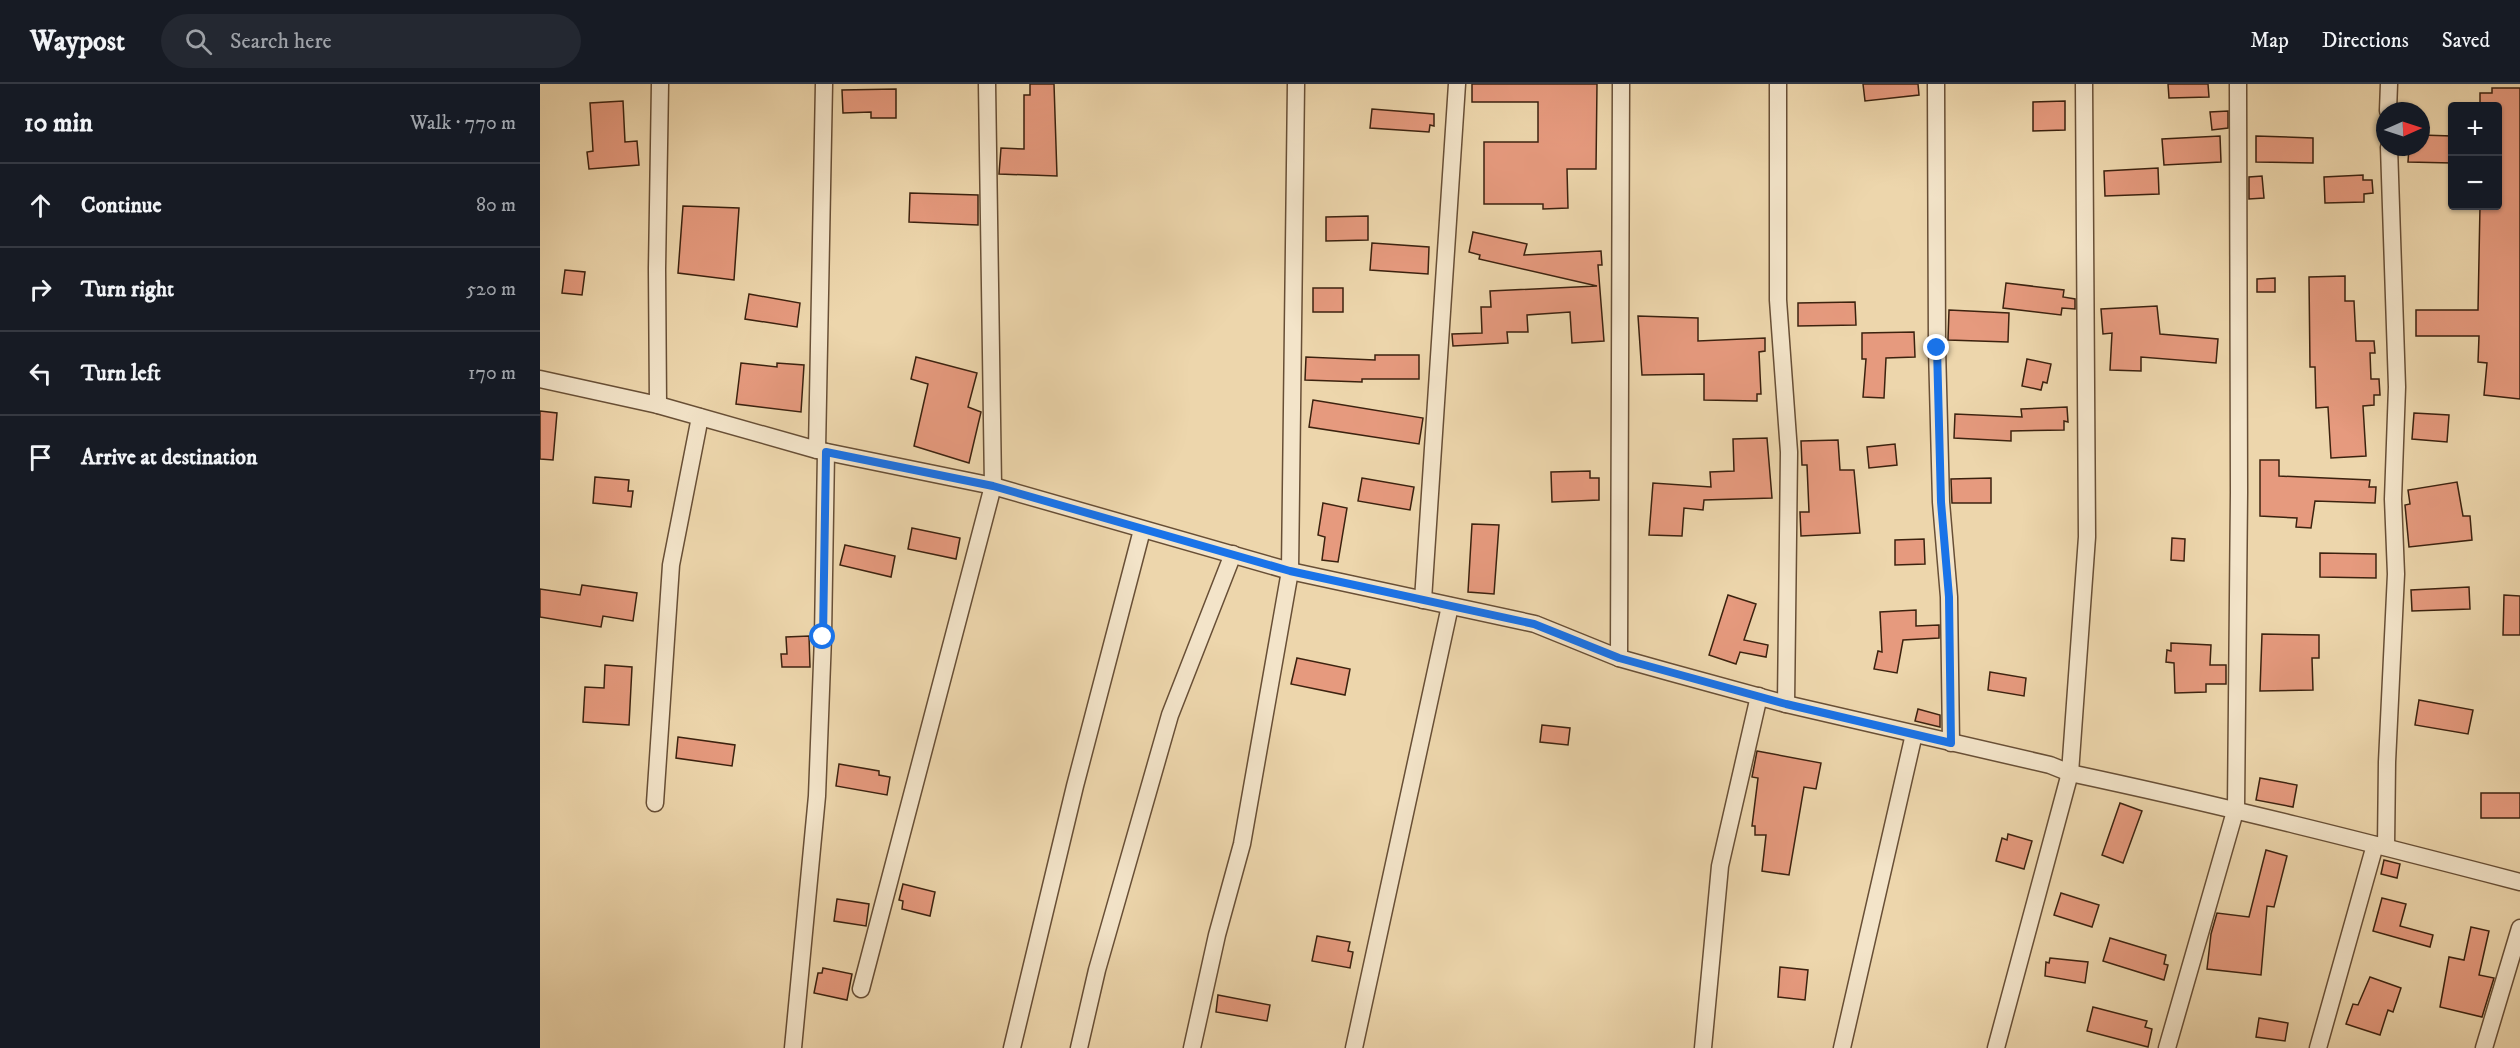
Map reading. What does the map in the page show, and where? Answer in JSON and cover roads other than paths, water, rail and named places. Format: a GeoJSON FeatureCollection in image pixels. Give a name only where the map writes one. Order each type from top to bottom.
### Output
{"type":"FeatureCollection","features":[{"type":"Feature","properties":{"kind":"street"},"geometry":{"type":"LineString","coordinates":[[658,405],[657,269],[660,84]]}},
{"type":"Feature","properties":{"kind":"street"},"geometry":{"type":"LineString","coordinates":[[793,1048],[817,796],[823,637],[821,451],[824,84]]}},
{"type":"Feature","properties":{"kind":"street"},"geometry":{"type":"LineString","coordinates":[[861,988],[993,486],[987,84]]}},
{"type":"Feature","properties":{"kind":"street"},"geometry":{"type":"LineString","coordinates":[[1192,1048],[1217,935],[1242,844],[1290,571],[1296,84]]}},
{"type":"Feature","properties":{"kind":"street"},"geometry":{"type":"LineString","coordinates":[[1423,600],[1458,84]]}},
{"type":"Feature","properties":{"kind":"street"},"geometry":{"type":"LineString","coordinates":[[1619,658],[1621,84]]}},
{"type":"Feature","properties":{"kind":"street"},"geometry":{"type":"LineString","coordinates":[[1778,84],[1778,300],[1789,452],[1786,704]]}},
{"type":"Feature","properties":{"kind":"street"},"geometry":{"type":"LineString","coordinates":[[1936,84],[1937,348],[1941,502],[1949,597],[1951,743]]}},
{"type":"Feature","properties":{"kind":"street"},"geometry":{"type":"LineString","coordinates":[[1996,1048],[2070,773],[2086,537],[2084,84]]}},
{"type":"Feature","properties":{"kind":"street"},"geometry":{"type":"LineString","coordinates":[[2167,1048],[2236,808],[2239,492],[2238,84]]}},
{"type":"Feature","properties":{"kind":"street"},"geometry":{"type":"LineString","coordinates":[[2388,102],[2389,84]]}},
{"type":"Feature","properties":{"kind":"street"},"geometry":{"type":"LineString","coordinates":[[2318,1048],[2381,846],[2396,574],[2393,499],[2397,387],[2389,156]]}},
{"type":"Feature","properties":{"kind":"street"},"geometry":{"type":"LineString","coordinates":[[540,379],[658,405],[821,451],[993,486],[1290,571],[1534,624],[1619,658],[1786,704],[2050,765],[2070,773],[2236,808],[2291,826],[2381,846],[2520,882]]}},
{"type":"Feature","properties":{"kind":"street"},"geometry":{"type":"LineString","coordinates":[[655,802],[671,565],[700,417]]}},
{"type":"Feature","properties":{"kind":"street"},"geometry":{"type":"LineString","coordinates":[[1012,1048],[1075,786],[1142,530]]}},
{"type":"Feature","properties":{"kind":"street"},"geometry":{"type":"LineString","coordinates":[[1079,1048],[1097,970],[1170,715],[1233,554]]}},
{"type":"Feature","properties":{"kind":"street"},"geometry":{"type":"LineString","coordinates":[[1354,1048],[1450,606]]}},
{"type":"Feature","properties":{"kind":"street"},"geometry":{"type":"LineString","coordinates":[[1703,1048],[1720,866],[1758,696]]}},
{"type":"Feature","properties":{"kind":"street"},"geometry":{"type":"LineString","coordinates":[[1842,1048],[1914,734]]}},
{"type":"Feature","properties":{"kind":"street"},"geometry":{"type":"LineString","coordinates":[[2484,1048],[2520,928]]}}]}
